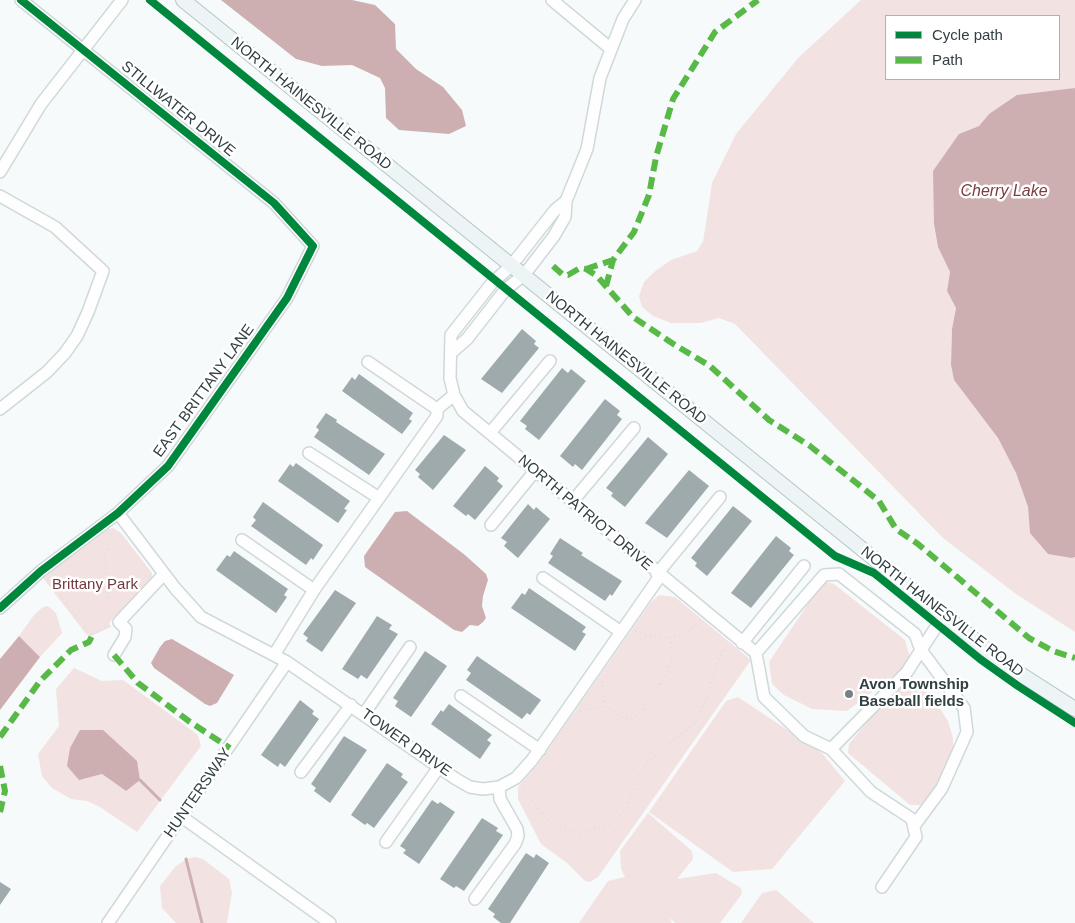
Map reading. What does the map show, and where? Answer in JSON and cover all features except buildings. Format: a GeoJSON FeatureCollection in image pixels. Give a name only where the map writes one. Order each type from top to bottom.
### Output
{"type":"FeatureCollection","features":[{"type":"Feature","properties":{"kind":"main road","name":"NORTH HAINESVILLE ROAD"},"geometry":{"type":"LineString","coordinates":[[184,0],[1003,663],[1075,709]]}},
{"type":"Feature","properties":{"kind":"street","name":"STILLWATER DRIVE"},"geometry":{"type":"LineString","coordinates":[[21,0],[274,203],[313,246]]}},
{"type":"Feature","properties":{"kind":"street"},"geometry":{"type":"LineString","coordinates":[[0,172],[41,104],[122,0]]}},
{"type":"Feature","properties":{"kind":"street"},"geometry":{"type":"LineString","coordinates":[[552,0],[611,49]]}},
{"type":"Feature","properties":{"kind":"street"},"geometry":{"type":"LineString","coordinates":[[452,352],[467,339],[506,289],[524,275],[560,225],[566,211],[566,201],[587,149],[600,78],[623,19],[635,0]]}},
{"type":"Feature","properties":{"kind":"street"},"geometry":{"type":"LineString","coordinates":[[0,196],[55,227],[103,271],[77,336],[65,353],[47,372],[0,409]]}},
{"type":"Feature","properties":{"kind":"street","name":"NORTH PATRIOT DRIVE"},"geometry":{"type":"LineString","coordinates":[[566,201],[556,210],[512,266],[492,283],[461,320],[452,335],[450,378],[454,395],[463,412],[658,575],[756,653]]}},
{"type":"Feature","properties":{"kind":"street","name":"EAST BRITTANY LANE"},"geometry":{"type":"LineString","coordinates":[[0,608],[41,571],[118,513],[168,466],[287,298],[313,246]]}},
{"type":"Feature","properties":{"kind":"street"},"geometry":{"type":"LineString","coordinates":[[490,433],[550,361]]}},
{"type":"Feature","properties":{"kind":"street"},"geometry":{"type":"LineString","coordinates":[[368,362],[437,409]]}},
{"type":"Feature","properties":{"kind":"street"},"geometry":{"type":"LineString","coordinates":[[437,409],[454,395]]}},
{"type":"Feature","properties":{"kind":"street"},"geometry":{"type":"LineString","coordinates":[[274,655],[314,590],[437,416],[437,409]]}},
{"type":"Feature","properties":{"kind":"street"},"geometry":{"type":"LineString","coordinates":[[572,502],[634,428]]}},
{"type":"Feature","properties":{"kind":"street"},"geometry":{"type":"LineString","coordinates":[[309,453],[379,498]]}},
{"type":"Feature","properties":{"kind":"street"},"geometry":{"type":"LineString","coordinates":[[490,525],[535,471]]}},
{"type":"Feature","properties":{"kind":"street"},"geometry":{"type":"LineString","coordinates":[[475,899],[515,844],[518,836],[517,829],[500,799],[499,787],[516,778],[540,750],[622,632],[658,575],[720,497]]}},
{"type":"Feature","properties":{"kind":"street","name":"TOWER DRIVE"},"geometry":{"type":"LineString","coordinates":[[118,513],[164,574],[201,617],[287,662],[439,767],[470,786],[482,789],[499,787]]}},
{"type":"Feature","properties":{"kind":"street"},"geometry":{"type":"LineString","coordinates":[[242,540],[314,590]]}},
{"type":"Feature","properties":{"kind":"street"},"geometry":{"type":"LineString","coordinates":[[742,642],[804,566]]}},
{"type":"Feature","properties":{"kind":"street"},"geometry":{"type":"LineString","coordinates":[[114,654],[125,637],[126,629],[118,622],[164,574]]}},
{"type":"Feature","properties":{"kind":"street"},"geometry":{"type":"LineString","coordinates":[[882,887],[916,837],[912,819],[871,792],[830,749],[804,736],[764,696],[756,653],[824,574],[839,574],[916,634],[921,650],[964,708],[967,732],[942,788],[914,826]]}},
{"type":"Feature","properties":{"kind":"street"},"geometry":{"type":"LineString","coordinates":[[543,578],[622,632]]}},
{"type":"Feature","properties":{"kind":"street"},"geometry":{"type":"LineString","coordinates":[[830,749],[907,672],[944,615]]}},
{"type":"Feature","properties":{"kind":"street"},"geometry":{"type":"LineString","coordinates":[[364,714],[410,647]]}},
{"type":"Feature","properties":{"kind":"street","name":"HUNTERSWAY"},"geometry":{"type":"LineString","coordinates":[[108,923],[287,662]]}},
{"type":"Feature","properties":{"kind":"street"},"geometry":{"type":"LineString","coordinates":[[461,696],[540,750]]}},
{"type":"Feature","properties":{"kind":"street"},"geometry":{"type":"LineString","coordinates":[[301,772],[351,705]]}},
{"type":"Feature","properties":{"kind":"street"},"geometry":{"type":"LineString","coordinates":[[386,842],[439,767]]}},
{"type":"Feature","properties":{"kind":"street"},"geometry":{"type":"LineString","coordinates":[[182,817],[330,923]]}},
{"type":"Feature","properties":{"kind":"path"},"geometry":{"type":"LineString","coordinates":[[104,602],[110,590],[104,557],[118,513]]}},
{"type":"Feature","properties":{"kind":"path"},"geometry":{"type":"LineString","coordinates":[[41,571],[90,633],[93,634],[112,623],[118,622]]}},
{"type":"Feature","properties":{"kind":"path"},"geometry":{"type":"LineString","coordinates":[[636,631],[646,636],[671,638],[685,634],[699,623]]}},
{"type":"Feature","properties":{"kind":"path"},"geometry":{"type":"LineString","coordinates":[[580,711],[604,706],[620,717],[634,717],[643,710],[661,684],[672,661],[671,638]]}},
{"type":"Feature","properties":{"kind":"path"},"geometry":{"type":"LineString","coordinates":[[522,788],[544,817],[564,829],[582,833],[610,824],[627,808],[638,777],[647,763],[695,722],[707,699],[716,664],[726,646]]}},
{"type":"Feature","properties":{"kind":"path"},"geometry":{"type":"LineString","coordinates":[[602,680],[604,706]]}},
{"type":"Feature","properties":{"kind":"path"},"geometry":{"type":"LineString","coordinates":[[661,684],[671,690]]}},
{"type":"Feature","properties":{"kind":"green space"},"geometry":{"type":"Polygon","coordinates":[[[861,0],[1075,0],[1075,88],[1048,93],[989,114],[979,126],[959,134],[934,203],[934,225],[938,247],[950,272],[947,291],[956,308],[952,329],[951,365],[954,380],[998,438],[1016,473],[1028,507],[1031,533],[1072,558],[1075,557],[1075,632],[1016,594],[943,538],[735,324],[719,318],[701,323],[671,323],[653,316],[642,307],[639,296],[644,282],[671,260],[697,251],[703,242],[712,183],[736,134],[799,57],[861,0]]]}},
{"type":"Feature","properties":{"kind":"green space","name":"Brittany Park"},"geometry":{"type":"Polygon","coordinates":[[[113,528],[121,533],[152,573],[152,577],[109,623],[111,627],[91,636],[86,634],[43,578],[97,535],[113,528]]]}},
{"type":"Feature","properties":{"kind":"green space"},"geometry":{"type":"Polygon","coordinates":[[[826,582],[834,584],[905,640],[909,654],[909,660],[901,670],[847,711],[812,709],[784,695],[772,684],[769,662],[820,586],[826,582]]]}},
{"type":"Feature","properties":{"kind":"green space"},"geometry":{"type":"Polygon","coordinates":[[[659,595],[675,597],[751,660],[598,877],[590,882],[585,881],[567,863],[541,844],[518,799],[518,787],[538,764],[651,602],[659,595]]]}},
{"type":"Feature","properties":{"kind":"green space"},"geometry":{"type":"Polygon","coordinates":[[[48,606],[56,613],[62,633],[40,657],[19,636],[34,615],[43,607],[48,606]]]}},
{"type":"Feature","properties":{"kind":"green space"},"geometry":{"type":"Polygon","coordinates":[[[74,668],[102,681],[123,680],[198,735],[201,746],[137,832],[100,807],[87,801],[71,799],[52,788],[42,776],[38,754],[59,726],[56,689],[74,668]],[[137,761],[85,777],[102,774],[126,791],[137,761]]]}},
{"type":"Feature","properties":{"kind":"green space"},"geometry":{"type":"Polygon","coordinates":[[[912,678],[934,699],[948,721],[953,738],[953,753],[938,786],[924,805],[910,805],[848,753],[849,744],[901,681],[912,678]]]}},
{"type":"Feature","properties":{"kind":"green space"},"geometry":{"type":"Polygon","coordinates":[[[738,697],[822,753],[845,781],[772,869],[733,872],[649,812],[726,701],[738,697]]]}},
{"type":"Feature","properties":{"kind":"green space"},"geometry":{"type":"Polygon","coordinates":[[[648,813],[692,851],[693,859],[677,879],[716,873],[741,888],[742,894],[720,923],[675,923],[670,918],[672,923],[579,923],[608,881],[625,877],[621,869],[620,851],[648,813]]]}},
{"type":"Feature","properties":{"kind":"green space"},"geometry":{"type":"Polygon","coordinates":[[[195,857],[203,859],[229,879],[232,893],[227,923],[176,923],[162,908],[160,886],[175,867],[186,859],[195,857]]]}},
{"type":"Feature","properties":{"kind":"green space"},"geometry":{"type":"Polygon","coordinates":[[[776,890],[814,923],[741,923],[762,893],[776,890]]]}},
{"type":"Feature","properties":{"kind":"water"},"geometry":{"type":"Polygon","coordinates":[[[221,0],[352,0],[375,5],[395,24],[396,49],[416,69],[443,87],[462,110],[466,126],[449,134],[399,130],[386,118],[385,88],[380,78],[352,65],[322,66],[296,59],[221,0]]]}},
{"type":"Feature","properties":{"kind":"water","name":"Cherry Lake"},"geometry":{"type":"Polygon","coordinates":[[[1075,88],[1075,557],[1072,558],[1048,554],[1030,533],[1028,507],[1016,473],[998,438],[954,380],[951,365],[952,329],[956,308],[947,291],[950,272],[938,247],[934,224],[933,171],[959,134],[979,126],[989,114],[1017,95],[1075,88]]]}},
{"type":"Feature","properties":{"kind":"water"},"geometry":{"type":"Polygon","coordinates":[[[407,511],[465,555],[486,574],[488,580],[482,606],[486,618],[478,626],[470,625],[462,632],[454,630],[365,567],[364,556],[395,512],[407,511]]]}},
{"type":"Feature","properties":{"kind":"water"},"geometry":{"type":"Polygon","coordinates":[[[19,636],[40,657],[0,710],[0,659],[19,636]]]}},
{"type":"Feature","properties":{"kind":"water"},"geometry":{"type":"Polygon","coordinates":[[[172,639],[234,675],[217,703],[210,706],[205,704],[154,668],[151,663],[160,647],[165,641],[172,639]]]}},
{"type":"Feature","properties":{"kind":"water"},"geometry":{"type":"Polygon","coordinates":[[[80,730],[103,730],[137,761],[140,780],[126,791],[102,774],[79,780],[67,766],[70,748],[80,730]]]}},
{"type":"Feature","properties":{"kind":"waterway"},"geometry":{"type":"LineString","coordinates":[[140,780],[160,800]]}},
{"type":"Feature","properties":{"kind":"waterway"},"geometry":{"type":"LineString","coordinates":[[186,859],[202,923]]}},
{"type":"Feature","properties":{"kind":"marked path"},"geometry":{"type":"LineString","coordinates":[[606,286],[613,260],[634,232],[649,195],[656,157],[673,99],[715,32],[758,0]]}},
{"type":"Feature","properties":{"kind":"marked path"},"geometry":{"type":"LineString","coordinates":[[586,269],[613,260]]}},
{"type":"Feature","properties":{"kind":"marked path"},"geometry":{"type":"LineString","coordinates":[[553,266],[562,274],[568,275],[580,268],[586,269],[597,276],[633,317],[710,366],[769,420],[810,446],[879,501],[896,529],[918,544],[1029,638],[1053,651],[1075,658]]}},
{"type":"Feature","properties":{"kind":"marked path"},"geometry":{"type":"LineString","coordinates":[[0,737],[40,681],[71,650],[89,642],[93,634]]}},
{"type":"Feature","properties":{"kind":"marked path"},"geometry":{"type":"LineString","coordinates":[[114,655],[138,683],[190,722],[230,748]]}},
{"type":"Feature","properties":{"kind":"marked path"},"geometry":{"type":"LineString","coordinates":[[0,766],[5,791],[0,812]]}},
{"type":"Feature","properties":{"kind":"cycle path"},"geometry":{"type":"LineString","coordinates":[[0,608],[41,571],[118,513],[168,466],[287,298],[313,246],[274,203],[21,0]]}},
{"type":"Feature","properties":{"kind":"cycle path"},"geometry":{"type":"LineString","coordinates":[[150,0],[835,556],[874,573],[980,659],[1075,723]]}},
{"type":"Feature","properties":{"kind":"place","name":"Avon Township Baseball fields"},"geometry":{"type":"Point","coordinates":[849,694]}}]}
